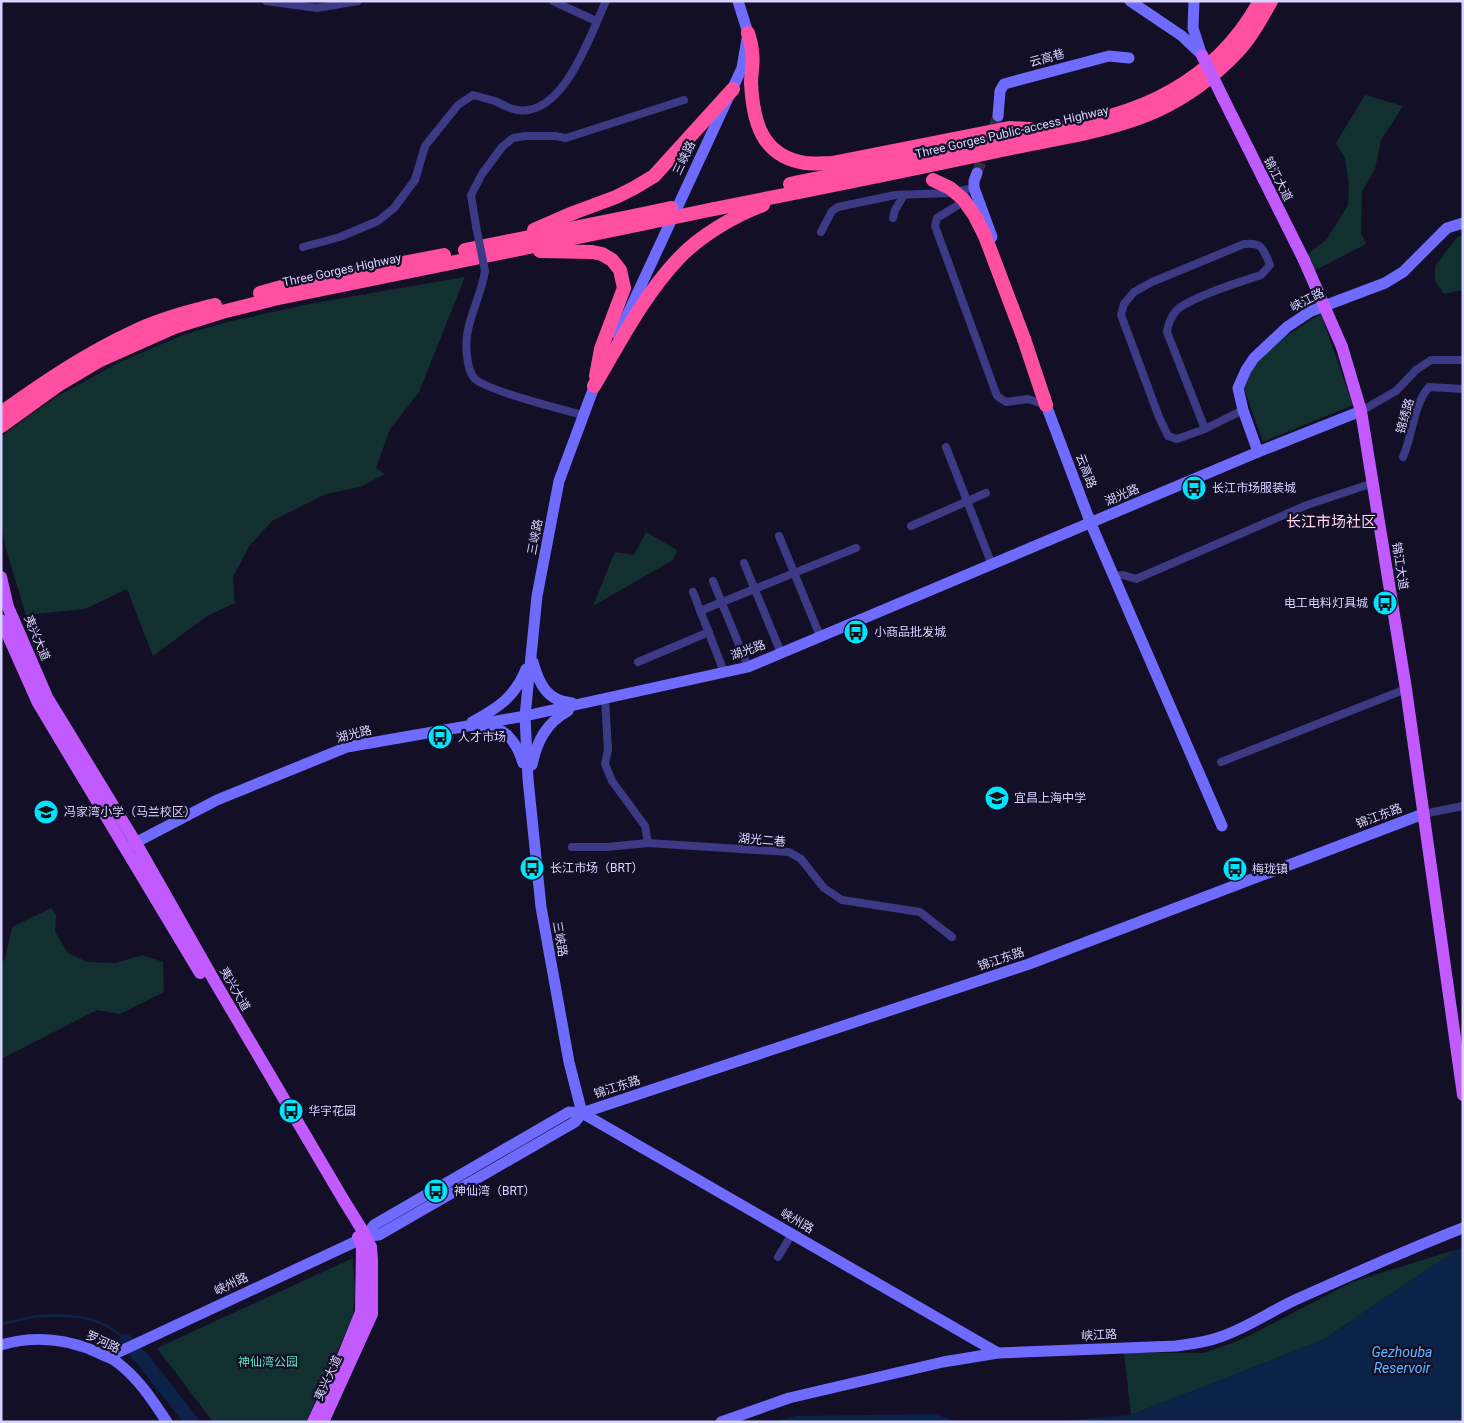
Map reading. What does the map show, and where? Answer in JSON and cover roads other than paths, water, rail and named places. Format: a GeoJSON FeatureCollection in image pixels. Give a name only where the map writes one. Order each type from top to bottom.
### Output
{"type":"FeatureCollection","features":[{"type":"Feature","properties":{"kind":"highway","name":"Three Gorges Public-access Highway"},"geometry":{"type":"LineString","coordinates":[[714,204],[1111,116],[1138,106],[1170,92],[1196,76],[1217,59],[1238,35],[1260,1]]}},
{"type":"Feature","properties":{"kind":"highway","name":"Three Gorges Public-access Highway"},"geometry":{"type":"LineString","coordinates":[[714,204],[792,194],[885,176],[1094,130],[1156,111],[1186,94],[1218,70],[1242,48],[1260,22],[1271,1]]}},
{"type":"Feature","properties":{"kind":"highway"},"geometry":{"type":"LineString","coordinates":[[748,33],[753,53],[751,81],[756,123],[768,144],[786,157],[796,161],[807,164],[832,163],[1010,128],[1046,130]]}},
{"type":"Feature","properties":{"kind":"highway"},"geometry":{"type":"LineString","coordinates":[[512,245],[573,213],[616,197],[654,176],[733,89]]}},
{"type":"Feature","properties":{"kind":"highway"},"geometry":{"type":"LineString","coordinates":[[885,176],[919,176],[933,180],[957,193],[975,216],[985,236],[1024,339],[1046,405]]}},
{"type":"Feature","properties":{"kind":"highway"},"geometry":{"type":"LineString","coordinates":[[594,386],[639,310],[679,258],[703,238],[729,222],[755,208],[792,194]]}},
{"type":"Feature","properties":{"kind":"highway","name":"Three Gorges Highway"},"geometry":{"type":"LineString","coordinates":[[1,413],[19,407],[100,360],[174,327],[222,312],[512,245],[714,204]]}},
{"type":"Feature","properties":{"kind":"highway"},"geometry":{"type":"LineString","coordinates":[[512,245],[602,254],[612,260],[620,270],[624,288],[601,349],[594,386]]}},
{"type":"Feature","properties":{"kind":"highway","name":"Three Gorges Highway"},"geometry":{"type":"LineString","coordinates":[[1,426],[19,407]]}},
{"type":"Feature","properties":{"kind":"main road","name":"三峡路"},"geometry":{"type":"LineString","coordinates":[[582,1113],[569,1062],[541,907],[528,779],[525,716],[537,596],[559,481],[594,386],[742,68],[748,33],[738,1]]}},
{"type":"Feature","properties":{"kind":"main road"},"geometry":{"type":"LineString","coordinates":[[1130,1],[1182,36],[1202,55]]}},
{"type":"Feature","properties":{"kind":"main road"},"geometry":{"type":"LineString","coordinates":[[1194,1],[1193,28],[1202,55]]}},
{"type":"Feature","properties":{"kind":"main road","name":"锦江大道"},"geometry":{"type":"LineString","coordinates":[[1202,55],[1304,260],[1342,347],[1362,411],[1406,689],[1463,1095]]}},
{"type":"Feature","properties":{"kind":"main road","name":"云高巷"},"geometry":{"type":"LineString","coordinates":[[998,116],[1000,91],[1004,84],[1109,56],[1129,58]]}},
{"type":"Feature","properties":{"kind":"main road"},"geometry":{"type":"LineString","coordinates":[[974,188],[977,173]]}},
{"type":"Feature","properties":{"kind":"main road","name":"云高路"},"geometry":{"type":"LineString","coordinates":[[974,188],[1044,388],[1046,405],[1091,524],[1222,826]]}},
{"type":"Feature","properties":{"kind":"main road","name":"峡江路"},"geometry":{"type":"LineString","coordinates":[[1258,452],[1243,410],[1238,388],[1246,370],[1264,348],[1287,327],[1311,311],[1385,283],[1403,272],[1446,228],[1463,223]]}},
{"type":"Feature","properties":{"kind":"main road","name":"湖光路"},"geometry":{"type":"LineString","coordinates":[[131,846],[217,800],[347,747],[525,716],[748,667],[1258,452],[1362,411]]}},
{"type":"Feature","properties":{"kind":"main road","name":"夷兴大道"},"geometry":{"type":"LineString","coordinates":[[1,576],[5,609],[47,697],[131,846]]}},
{"type":"Feature","properties":{"kind":"main road","name":"夷兴大道"},"geometry":{"type":"LineString","coordinates":[[1,620],[38,703],[131,846],[215,982],[343,1199],[362,1238],[370,1247],[372,1261],[372,1314],[323,1422]]}},
{"type":"Feature","properties":{"kind":"main road"},"geometry":{"type":"LineString","coordinates":[[531,655],[538,677],[547,693],[561,702],[581,704]]}},
{"type":"Feature","properties":{"kind":"main road"},"geometry":{"type":"LineString","coordinates":[[463,727],[493,711],[510,698],[522,681],[531,655]]}},
{"type":"Feature","properties":{"kind":"main road"},"geometry":{"type":"LineString","coordinates":[[528,779],[535,750],[543,732],[557,717],[581,704]]}},
{"type":"Feature","properties":{"kind":"main road"},"geometry":{"type":"LineString","coordinates":[[463,727],[488,726],[507,734],[519,750],[528,779]]}},
{"type":"Feature","properties":{"kind":"main road","name":"锦江东路"},"geometry":{"type":"LineString","coordinates":[[582,1113],[1029,964],[1423,814]]}},
{"type":"Feature","properties":{"kind":"main road","name":"峡州路"},"geometry":{"type":"LineString","coordinates":[[108,1357],[362,1238],[380,1235],[575,1122],[582,1113],[998,1353]]}},
{"type":"Feature","properties":{"kind":"main road","name":"峡江路"},"geometry":{"type":"LineString","coordinates":[[721,1422],[789,1398],[943,1362],[998,1353],[1197,1344],[1217,1338],[1416,1246],[1463,1228]]}},
{"type":"Feature","properties":{"kind":"main road","name":"夷兴大道"},"geometry":{"type":"LineString","coordinates":[[313,1422],[337,1372],[361,1312],[362,1238]]}},
{"type":"Feature","properties":{"kind":"main road","name":"罗河路"},"geometry":{"type":"LineString","coordinates":[[1,1345],[16,1340],[60,1340],[108,1357],[118,1362],[144,1388],[167,1422]]}},
{"type":"Feature","properties":{"kind":"street"},"geometry":{"type":"LineString","coordinates":[[266,1],[317,8],[358,1]]}},
{"type":"Feature","properties":{"kind":"street"},"geometry":{"type":"LineString","coordinates":[[552,1],[596,21]]}},
{"type":"Feature","properties":{"kind":"street"},"geometry":{"type":"LineString","coordinates":[[303,247],[340,237],[378,221],[394,208],[415,180],[425,146],[458,105],[473,95],[493,100],[516,110],[537,109],[554,97],[572,73],[606,1]]}},
{"type":"Feature","properties":{"kind":"street"},"geometry":{"type":"LineString","coordinates":[[583,415],[503,392],[482,384],[474,378],[466,355],[467,331],[483,283],[485,271],[471,195],[482,174],[502,147],[514,138],[545,136],[566,138],[684,100]]}},
{"type":"Feature","properties":{"kind":"street"},"geometry":{"type":"LineString","coordinates":[[820,232],[834,209],[894,195],[949,193],[974,188]]}},
{"type":"Feature","properties":{"kind":"street"},"geometry":{"type":"LineString","coordinates":[[893,218],[895,210],[904,195]]}},
{"type":"Feature","properties":{"kind":"street"},"geometry":{"type":"LineString","coordinates":[[958,205],[937,218],[935,226],[998,396],[1006,402],[1028,399],[1046,405]]}},
{"type":"Feature","properties":{"kind":"street"},"geometry":{"type":"LineString","coordinates":[[1205,429],[1167,332],[1168,324],[1176,310],[1189,302],[1267,270],[1270,265],[1263,248],[1255,243],[1244,244],[1152,282],[1134,292],[1124,304],[1121,315],[1159,417],[1168,436],[1178,439],[1205,429],[1243,410]]}},
{"type":"Feature","properties":{"kind":"street"},"geometry":{"type":"LineString","coordinates":[[1362,411],[1396,391],[1416,370],[1431,360],[1463,360]]}},
{"type":"Feature","properties":{"kind":"street","name":"锦绣路"},"geometry":{"type":"LineString","coordinates":[[1403,457],[1408,447],[1423,394],[1430,387],[1463,388]]}},
{"type":"Feature","properties":{"kind":"street"},"geometry":{"type":"LineString","coordinates":[[946,447],[992,565]]}},
{"type":"Feature","properties":{"kind":"street"},"geometry":{"type":"LineString","coordinates":[[1114,576],[1123,575],[1136,578],[1307,505],[1373,483]]}},
{"type":"Feature","properties":{"kind":"street"},"geometry":{"type":"LineString","coordinates":[[911,526],[986,493]]}},
{"type":"Feature","properties":{"kind":"street"},"geometry":{"type":"LineString","coordinates":[[779,536],[820,636]]}},
{"type":"Feature","properties":{"kind":"street"},"geometry":{"type":"LineString","coordinates":[[700,611],[856,548]]}},
{"type":"Feature","properties":{"kind":"street"},"geometry":{"type":"LineString","coordinates":[[744,563],[781,653]]}},
{"type":"Feature","properties":{"kind":"street"},"geometry":{"type":"LineString","coordinates":[[713,581],[748,667]]}},
{"type":"Feature","properties":{"kind":"street"},"geometry":{"type":"LineString","coordinates":[[693,592],[724,672]]}},
{"type":"Feature","properties":{"kind":"street"},"geometry":{"type":"LineString","coordinates":[[638,662],[708,632]]}},
{"type":"Feature","properties":{"kind":"street"},"geometry":{"type":"LineString","coordinates":[[1221,762],[1406,689]]}},
{"type":"Feature","properties":{"kind":"street"},"geometry":{"type":"LineString","coordinates":[[604,699],[608,750],[604,764],[612,781],[645,826],[648,843]]}},
{"type":"Feature","properties":{"kind":"street"},"geometry":{"type":"LineString","coordinates":[[1423,814],[1463,806]]}},
{"type":"Feature","properties":{"kind":"street","name":"湖光二巷"},"geometry":{"type":"LineString","coordinates":[[572,847],[648,843],[788,852],[800,859],[824,888],[842,900],[920,912],[952,938]]}},
{"type":"Feature","properties":{"kind":"street"},"geometry":{"type":"LineString","coordinates":[[778,1257],[792,1234]]}},
{"type":"Feature","properties":{"kind":"water","name":"Gezhouba Reservoir"},"geometry":{"type":"Polygon","coordinates":[[[1463,1248],[1463,1422],[1048,1422],[1131,1415],[1323,1340],[1458,1249],[1463,1248]]]}},
{"type":"Feature","properties":{"kind":"water"},"geometry":{"type":"Polygon","coordinates":[[[934,1414],[959,1422],[773,1422],[796,1416],[934,1414]]]}},
{"type":"Feature","properties":{"kind":"waterway"},"geometry":{"type":"LineString","coordinates":[[1,1324],[38,1316],[77,1317],[99,1322],[118,1333],[126,1341]]}},
{"type":"Feature","properties":{"kind":"waterway"},"geometry":{"type":"LineString","coordinates":[[126,1341],[192,1422]]}},
{"type":"Feature","properties":{"kind":"tunnel"},"geometry":{"type":"LineString","coordinates":[[977,173],[998,116]]}},
{"type":"Feature","properties":{"kind":"place","name":"长江市场服装城"},"geometry":{"type":"Point","coordinates":[1194,488]}},
{"type":"Feature","properties":{"kind":"place","name":"电工电料灯具城"},"geometry":{"type":"Point","coordinates":[1385,603]}},
{"type":"Feature","properties":{"kind":"place","name":"小商品批发城"},"geometry":{"type":"Point","coordinates":[856,632]}},
{"type":"Feature","properties":{"kind":"place","name":"人才市场"},"geometry":{"type":"Point","coordinates":[440,737]}},
{"type":"Feature","properties":{"kind":"place","name":"宜昌上海中学"},"geometry":{"type":"Point","coordinates":[997,798]}},
{"type":"Feature","properties":{"kind":"place","name":"冯家湾小学（马兰校区）"},"geometry":{"type":"Point","coordinates":[46,812]}},
{"type":"Feature","properties":{"kind":"place","name":"长江市场（BRT）"},"geometry":{"type":"Point","coordinates":[532,868]}},
{"type":"Feature","properties":{"kind":"place","name":"梅珑镇"},"geometry":{"type":"Point","coordinates":[1235,869]}},
{"type":"Feature","properties":{"kind":"place","name":"华宇花园"},"geometry":{"type":"Point","coordinates":[291,1111]}},
{"type":"Feature","properties":{"kind":"place","name":"神仙湾（BRT）"},"geometry":{"type":"Point","coordinates":[436,1191]}},
{"type":"Feature","properties":{"kind":"district","name":"长江市场社区"},"geometry":{"type":"Point","coordinates":[1331,522]}},
{"type":"Feature","properties":{"kind":"park label","name":"神仙湾公园"},"geometry":{"type":"Point","coordinates":[268,1362]}}]}
